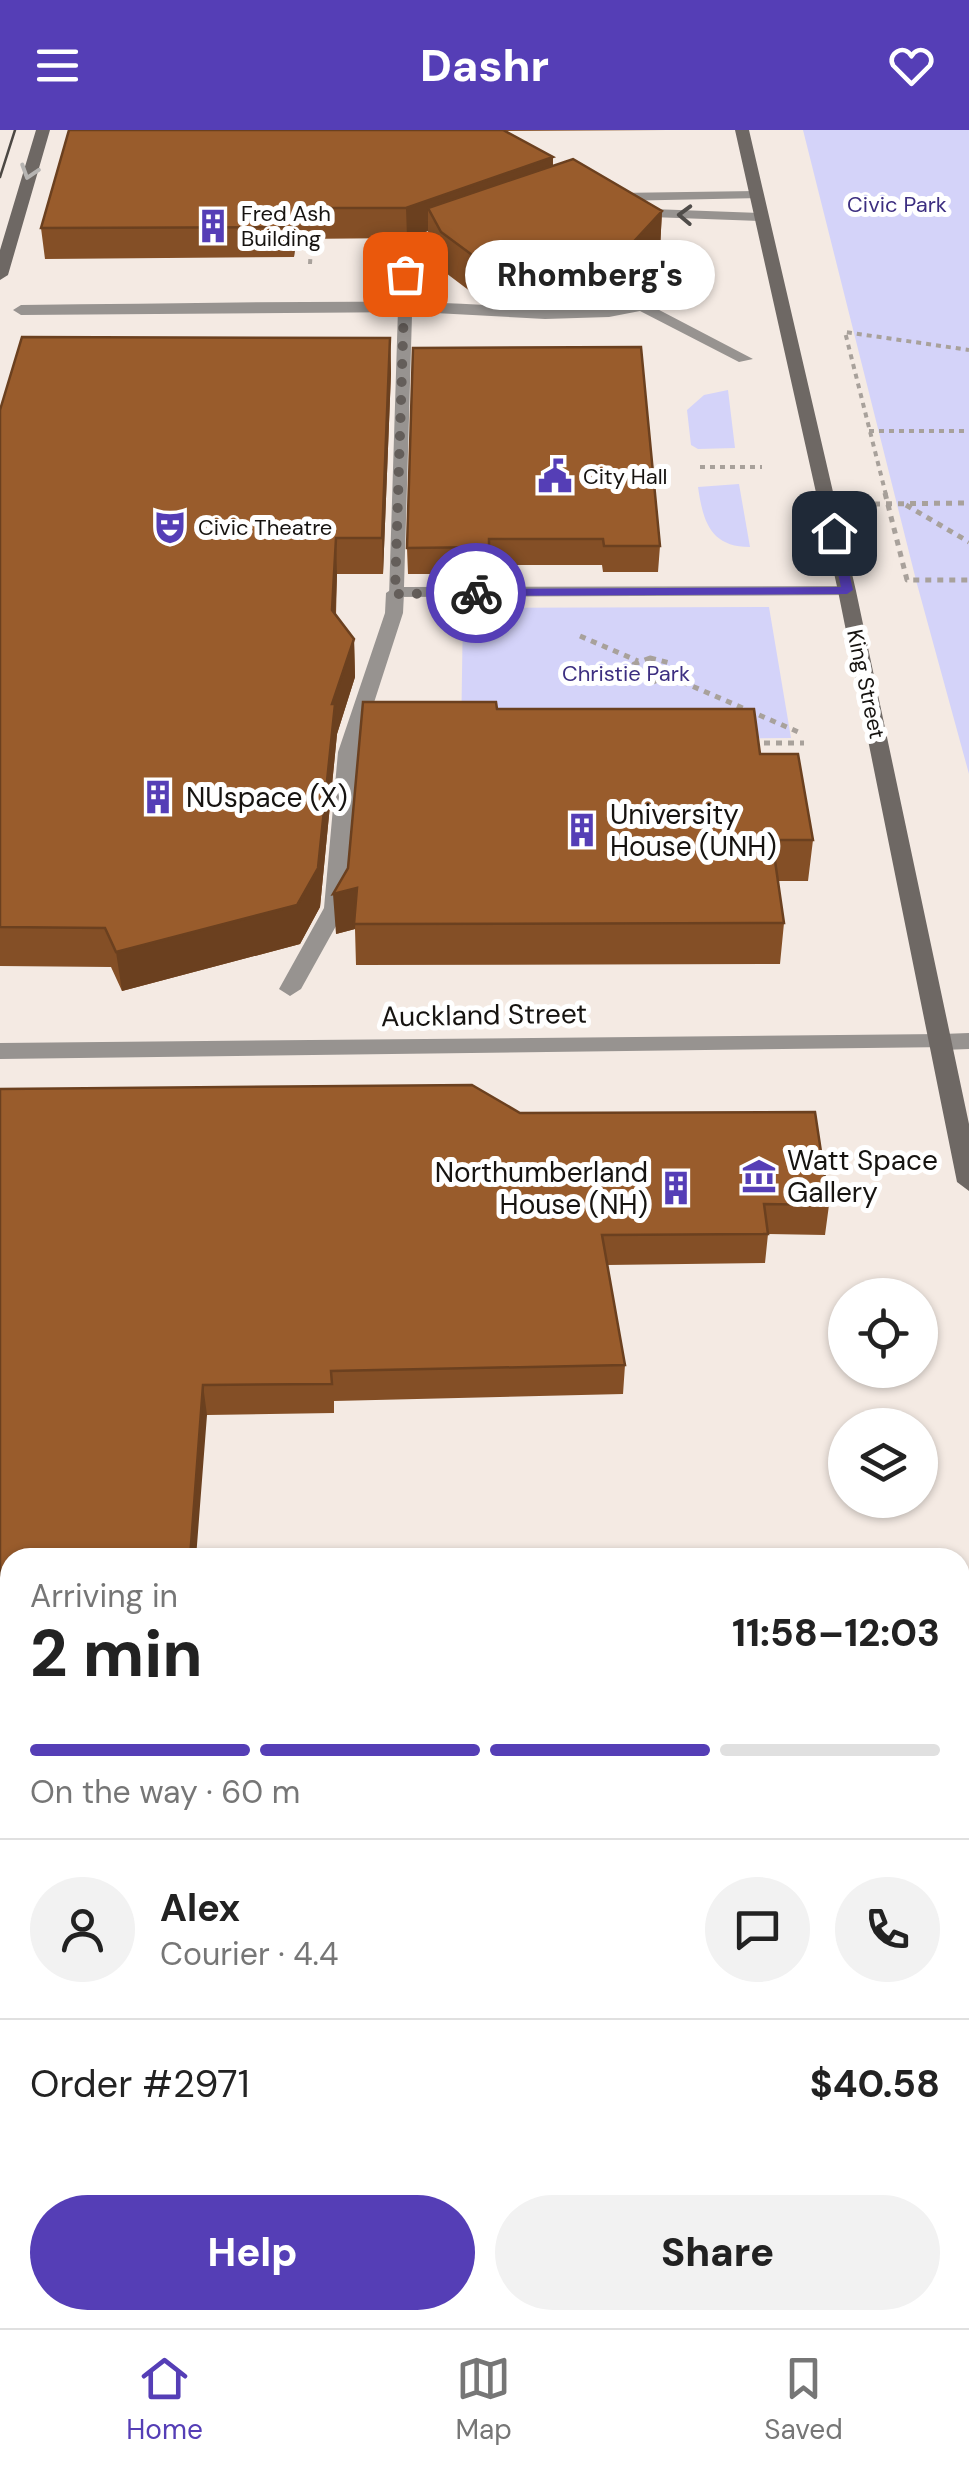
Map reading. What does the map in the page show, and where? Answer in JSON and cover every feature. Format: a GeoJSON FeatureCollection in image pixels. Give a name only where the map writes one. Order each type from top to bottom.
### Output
{"type":"FeatureCollection","features":[{"type":"Feature","properties":{"kind":"main road"},"geometry":{"type":"LineString","coordinates":[[0,275],[8,215],[43,130]]}},
{"type":"Feature","properties":{"kind":"main road","name":"King Street"},"geometry":{"type":"LineString","coordinates":[[742,130],[847,590],[969,1182]]}},
{"type":"Feature","properties":{"kind":"street"},"geometry":{"type":"LineString","coordinates":[[756,195],[606,196],[651,213],[760,217]]}},
{"type":"Feature","properties":{"kind":"street"},"geometry":{"type":"LineString","coordinates":[[290,989],[335,908],[348,752],[394,614],[408,245],[478,220]]}},
{"type":"Feature","properties":{"kind":"street"},"geometry":{"type":"LineString","coordinates":[[21,310],[403,305],[545,314],[610,312],[642,306],[745,359]]}},
{"type":"Feature","properties":{"kind":"street"},"geometry":{"type":"LineString","coordinates":[[395,594],[847,590]]}},
{"type":"Feature","properties":{"kind":"street","name":"Auckland Street"},"geometry":{"type":"LineString","coordinates":[[0,1051],[969,1041]]}},
{"type":"Feature","properties":{"kind":"path"},"geometry":{"type":"LineString","coordinates":[[308,309],[313,225]]}},
{"type":"Feature","properties":{"kind":"path"},"geometry":{"type":"LineString","coordinates":[[969,350],[844,332],[907,580],[969,580]]}},
{"type":"Feature","properties":{"kind":"path"},"geometry":{"type":"LineString","coordinates":[[870,432],[969,431]]}},
{"type":"Feature","properties":{"kind":"path"},"geometry":{"type":"LineString","coordinates":[[700,467],[762,468]]}},
{"type":"Feature","properties":{"kind":"path"},"geometry":{"type":"LineString","coordinates":[[904,503],[969,542]]}},
{"type":"Feature","properties":{"kind":"path"},"geometry":{"type":"LineString","coordinates":[[828,504],[969,503]]}},
{"type":"Feature","properties":{"kind":"path"},"geometry":{"type":"LineString","coordinates":[[671,677],[674,666],[658,658],[644,659],[633,668],[636,675],[646,680],[671,677],[802,734]]}},
{"type":"Feature","properties":{"kind":"path"},"geometry":{"type":"LineString","coordinates":[[746,743],[804,743]]}},
{"type":"Feature","properties":{"kind":"green space","name":"Civic Park"},"geometry":{"type":"Polygon","coordinates":[[[803,130],[969,130],[969,774],[917,584],[803,130]]]}},
{"type":"Feature","properties":{"kind":"green space"},"geometry":{"type":"Polygon","coordinates":[[[728,390],[735,448],[698,449],[691,445],[687,410],[704,395],[728,390]]]}},
{"type":"Feature","properties":{"kind":"green space"},"geometry":{"type":"Polygon","coordinates":[[[739,484],[750,547],[736,546],[717,537],[706,521],[698,487],[739,484]]]}},
{"type":"Feature","properties":{"kind":"green space","name":"Christie Park"},"geometry":{"type":"Polygon","coordinates":[[[769,607],[791,738],[461,740],[463,608],[769,607]]]}},
{"type":"Feature","properties":{"kind":"building"},"geometry":{"type":"Polygon","coordinates":[[[69,130],[503,130],[553,157],[406,208],[295,208],[292,227],[41,228],[69,130]]]}},
{"type":"Feature","properties":{"kind":"building"},"geometry":{"type":"Polygon","coordinates":[[[573,159],[662,211],[614,263],[483,263],[441,232],[428,208],[573,159]]]}},
{"type":"Feature","properties":{"kind":"building"},"geometry":{"type":"Polygon","coordinates":[[[22,337],[390,338],[382,538],[336,538],[332,610],[354,639],[332,704],[318,868],[297,905],[116,952],[105,928],[0,927],[0,410],[22,337]]]}},
{"type":"Feature","properties":{"kind":"building","name":"City Hall"},"geometry":{"type":"Polygon","coordinates":[[[641,347],[660,546],[604,546],[603,539],[489,539],[489,547],[407,548],[413,348],[641,347]]]}},
{"type":"Feature","properties":{"kind":"building","name":"University House (UNH)"},"geometry":{"type":"Polygon","coordinates":[[[363,702],[496,702],[497,709],[754,709],[760,754],[798,754],[813,840],[772,840],[784,923],[354,924],[357,888],[333,894],[348,868],[363,702]]]}},
{"type":"Feature","properties":{"kind":"building"},"geometry":{"type":"Polygon","coordinates":[[[472,1085],[520,1113],[815,1112],[829,1205],[764,1204],[768,1234],[602,1235],[625,1365],[331,1371],[332,1384],[203,1385],[191,1548],[0,1548],[0,1089],[472,1085]]]}},
{"type":"Feature","properties":{"kind":"tram line"},"geometry":{"type":"LineString","coordinates":[[0,177],[15,130]]}},
{"type":"Feature","properties":{"kind":"way so far"},"geometry":{"type":"LineString","coordinates":[[405,274],[395,594],[476,593]]}},
{"type":"Feature","properties":{"kind":"place","name":"Fred Ash Building"},"geometry":{"type":"Point","coordinates":[213,226]}},
{"type":"Feature","properties":{"kind":"place","name":"Rhomberg's"},"geometry":{"type":"Point","coordinates":[405,274]}},
{"type":"Feature","properties":{"kind":"place","name":"City Hall"},"geometry":{"type":"Point","coordinates":[555,476]}},
{"type":"Feature","properties":{"kind":"place","name":"Civic Theatre"},"geometry":{"type":"Point","coordinates":[170,527]}},
{"type":"Feature","properties":{"kind":"place","name":"NUspace (X)"},"geometry":{"type":"Point","coordinates":[158,797]}},
{"type":"Feature","properties":{"kind":"place","name":"University House (UNH)"},"geometry":{"type":"Point","coordinates":[582,830]}},
{"type":"Feature","properties":{"kind":"place","name":"Watt Space Gallery"},"geometry":{"type":"Point","coordinates":[759,1176]}},
{"type":"Feature","properties":{"kind":"place","name":"Northumberland House (NH)"},"geometry":{"type":"Point","coordinates":[676,1188]}},
{"type":"Feature","properties":{"kind":"route"},"geometry":{"type":"LineString","coordinates":[[476,593],[847,590],[834,533]]}}]}
